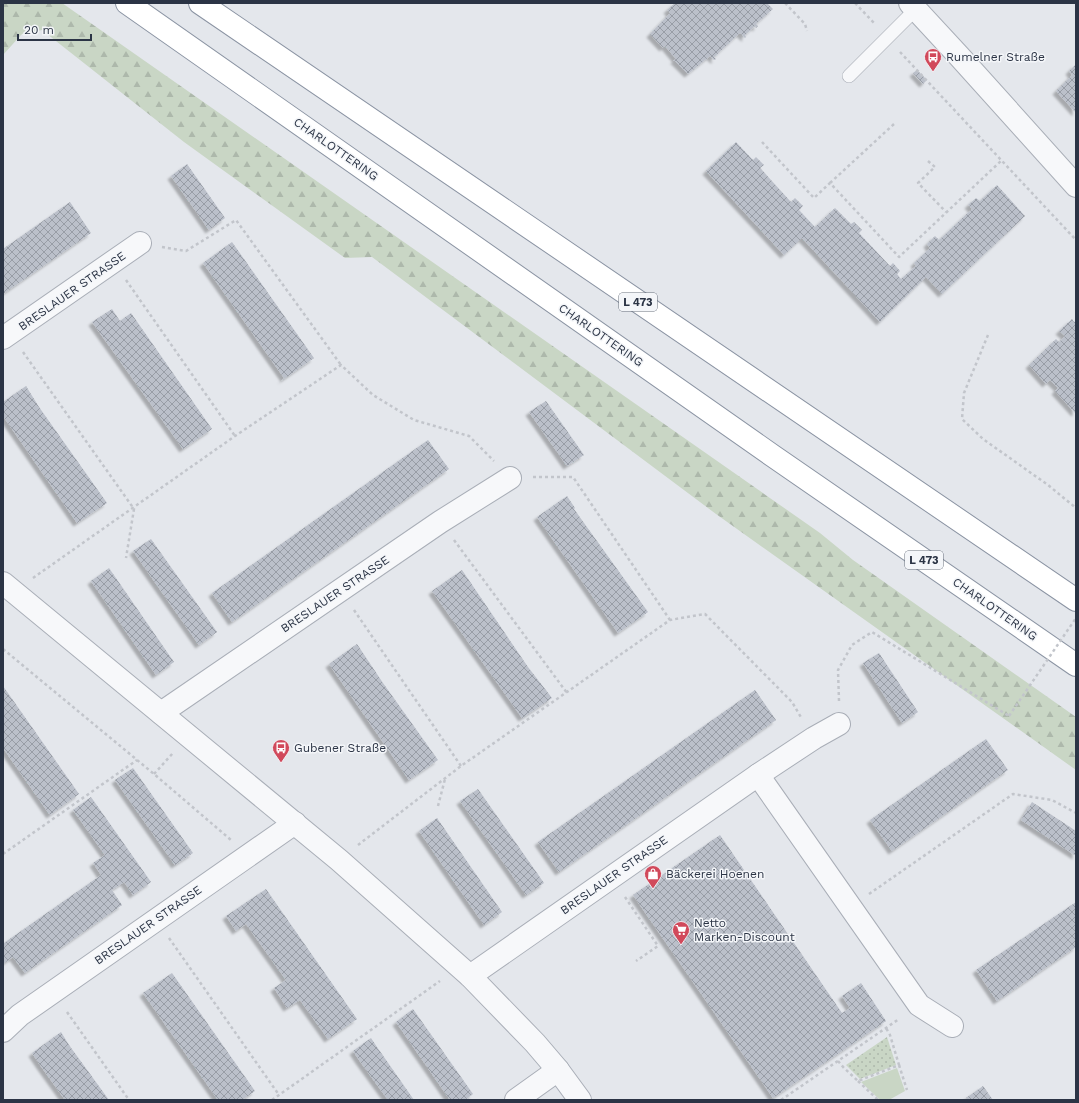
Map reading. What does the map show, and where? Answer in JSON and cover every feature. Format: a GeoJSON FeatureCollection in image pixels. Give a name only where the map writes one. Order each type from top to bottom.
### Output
{"type":"FeatureCollection","features":[{"type":"Feature","properties":{"kind":"highway","name":"CHARLOTTERING"},"geometry":{"type":"LineString","coordinates":[[128,3],[779,460],[1076,665]]}},
{"type":"Feature","properties":{"kind":"highway","name":"L 473"},"geometry":{"type":"LineString","coordinates":[[200,3],[1076,600]]}},
{"type":"Feature","properties":{"kind":"street"},"geometry":{"type":"LineString","coordinates":[[913,6],[1076,186]]}},
{"type":"Feature","properties":{"kind":"street","name":"BRESLAUER STRASSE"},"geometry":{"type":"LineString","coordinates":[[6,336],[140,243]]}},
{"type":"Feature","properties":{"kind":"street","name":"BRESLAUER STRASSE"},"geometry":{"type":"LineString","coordinates":[[161,713],[440,522],[510,478]]}},
{"type":"Feature","properties":{"kind":"street"},"geometry":{"type":"LineString","coordinates":[[7,588],[295,823],[465,971],[535,1043],[558,1070],[580,1100]]}},
{"type":"Feature","properties":{"kind":"street","name":"BRESLAUER STRASSE"},"geometry":{"type":"LineString","coordinates":[[465,971],[611,877],[814,738],[839,724]]}},
{"type":"Feature","properties":{"kind":"street"},"geometry":{"type":"LineString","coordinates":[[758,775],[919,1006],[952,1026]]}},
{"type":"Feature","properties":{"kind":"street","name":"BRESLAUER STRASSE"},"geometry":{"type":"LineString","coordinates":[[3,1031],[20,1015],[295,823]]}},
{"type":"Feature","properties":{"kind":"street"},"geometry":{"type":"LineString","coordinates":[[516,1100],[558,1070]]}},
{"type":"Feature","properties":{"kind":"lane"},"geometry":{"type":"LineString","coordinates":[[849,76],[887,38],[913,6]]}},
{"type":"Feature","properties":{"kind":"path"},"geometry":{"type":"LineString","coordinates":[[785,3],[805,24],[807,31]]}},
{"type":"Feature","properties":{"kind":"path"},"geometry":{"type":"LineString","coordinates":[[855,3],[1076,240]]}},
{"type":"Feature","properties":{"kind":"path"},"geometry":{"type":"LineString","coordinates":[[762,142],[814,198],[894,124]]}},
{"type":"Feature","properties":{"kind":"path"},"geometry":{"type":"LineString","coordinates":[[830,183],[898,257],[1002,160]]}},
{"type":"Feature","properties":{"kind":"path"},"geometry":{"type":"LineString","coordinates":[[928,161],[935,167],[918,183],[946,212]]}},
{"type":"Feature","properties":{"kind":"path"},"geometry":{"type":"LineString","coordinates":[[140,243],[186,251],[236,220],[341,365],[373,395],[414,420],[469,436],[510,478],[573,477],[670,620]]}},
{"type":"Feature","properties":{"kind":"path"},"geometry":{"type":"LineString","coordinates":[[113,262],[235,436]]}},
{"type":"Feature","properties":{"kind":"path"},"geometry":{"type":"LineString","coordinates":[[988,335],[964,393],[962,419],[983,439],[1076,508]]}},
{"type":"Feature","properties":{"kind":"path"},"geometry":{"type":"LineString","coordinates":[[6,336],[134,509],[126,558]]}},
{"type":"Feature","properties":{"kind":"path"},"geometry":{"type":"LineString","coordinates":[[7,588],[134,509],[235,436],[341,365]]}},
{"type":"Feature","properties":{"kind":"path"},"geometry":{"type":"LineString","coordinates":[[440,522],[567,694]]}},
{"type":"Feature","properties":{"kind":"path"},"geometry":{"type":"LineString","coordinates":[[341,591],[461,766]]}},
{"type":"Feature","properties":{"kind":"path"},"geometry":{"type":"LineString","coordinates":[[339,860],[461,766],[567,694],[670,620],[705,614],[792,702],[814,738]]}},
{"type":"Feature","properties":{"kind":"path"},"geometry":{"type":"LineString","coordinates":[[839,724],[838,670],[852,645],[872,632],[1009,716],[1076,618]]}},
{"type":"Feature","properties":{"kind":"path"},"geometry":{"type":"LineString","coordinates":[[3,649],[249,855]]}},
{"type":"Feature","properties":{"kind":"path"},"geometry":{"type":"LineString","coordinates":[[3,854],[137,760]]}},
{"type":"Feature","properties":{"kind":"path"},"geometry":{"type":"LineString","coordinates":[[438,806],[445,779]]}},
{"type":"Feature","properties":{"kind":"path"},"geometry":{"type":"LineString","coordinates":[[849,907],[1013,794],[1052,800],[1076,813]]}},
{"type":"Feature","properties":{"kind":"path"},"geometry":{"type":"LineString","coordinates":[[611,877],[658,946],[636,961]]}},
{"type":"Feature","properties":{"kind":"path"},"geometry":{"type":"LineString","coordinates":[[156,920],[279,1095]]}},
{"type":"Feature","properties":{"kind":"path"},"geometry":{"type":"LineString","coordinates":[[272,1100],[465,971]]}},
{"type":"Feature","properties":{"kind":"path"},"geometry":{"type":"LineString","coordinates":[[53,992],[129,1100]]}},
{"type":"Feature","properties":{"kind":"path"},"geometry":{"type":"LineString","coordinates":[[781,1100],[919,1006]]}},
{"type":"Feature","properties":{"kind":"path"},"geometry":{"type":"LineString","coordinates":[[886,1028],[890,1035],[907,1090]]}},
{"type":"Feature","properties":{"kind":"path"},"geometry":{"type":"LineString","coordinates":[[838,1060],[844,1068],[878,1100]]}},
{"type":"Feature","properties":{"kind":"path"},"geometry":{"type":"LineString","coordinates":[[858,1081],[899,1065]]}},
{"type":"Feature","properties":{"kind":"green space"},"geometry":{"type":"Polygon","coordinates":[[[3,3],[62,3],[820,533],[853,560],[1076,717],[1076,770],[716,514],[372,257],[345,258],[184,142],[42,30],[21,35],[3,55],[3,3]]]}},
{"type":"Feature","properties":{"kind":"green space"},"geometry":{"type":"Polygon","coordinates":[[[887,1037],[896,1065],[860,1079],[846,1065],[887,1037]]]}},
{"type":"Feature","properties":{"kind":"green space"},"geometry":{"type":"Polygon","coordinates":[[[897,1068],[905,1091],[889,1100],[880,1100],[861,1082],[897,1068]]]}},
{"type":"Feature","properties":{"kind":"building"},"geometry":{"type":"Polygon","coordinates":[[[675,3],[767,3],[773,9],[756,24],[758,26],[756,28],[755,26],[745,35],[745,38],[740,33],[714,57],[716,59],[714,60],[710,56],[688,74],[675,61],[673,61],[676,59],[665,46],[663,48],[650,34],[670,13],[667,10],[675,3]]]}},
{"type":"Feature","properties":{"kind":"building"},"geometry":{"type":"Polygon","coordinates":[[[1076,64],[1076,113],[1056,91],[1072,75],[1069,71],[1076,64]]]}},
{"type":"Feature","properties":{"kind":"building"},"geometry":{"type":"Polygon","coordinates":[[[917,70],[927,80],[923,84],[913,73],[917,70]]]}},
{"type":"Feature","properties":{"kind":"building"},"geometry":{"type":"Polygon","coordinates":[[[736,142],[753,160],[756,157],[764,165],[760,168],[791,202],[795,198],[803,206],[799,210],[815,227],[835,208],[851,224],[854,222],[862,230],[859,233],[890,266],[893,263],[900,271],[897,274],[901,279],[916,266],[914,263],[930,248],[927,244],[935,236],[939,240],[972,209],[968,205],[976,198],[980,201],[997,185],[1025,216],[942,294],[926,277],[880,322],[802,238],[784,255],[706,171],[736,142]]]}},
{"type":"Feature","properties":{"kind":"building"},"geometry":{"type":"Polygon","coordinates":[[[187,164],[225,218],[209,230],[171,176],[187,164]]]}},
{"type":"Feature","properties":{"kind":"building"},"geometry":{"type":"Polygon","coordinates":[[[70,202],[91,233],[3,294],[3,249],[70,202]]]}},
{"type":"Feature","properties":{"kind":"building"},"geometry":{"type":"Polygon","coordinates":[[[232,242],[314,358],[281,381],[284,378],[203,263],[232,242]]]}},
{"type":"Feature","properties":{"kind":"building"},"geometry":{"type":"Polygon","coordinates":[[[112,309],[120,321],[131,313],[212,429],[183,449],[92,322],[112,309]]]}},
{"type":"Feature","properties":{"kind":"building"},"geometry":{"type":"Polygon","coordinates":[[[1072,319],[1074,322],[1076,321],[1075,413],[1055,391],[1058,388],[1050,380],[1046,384],[1029,365],[1056,339],[1059,342],[1065,336],[1059,331],[1072,319]]]}},
{"type":"Feature","properties":{"kind":"building"},"geometry":{"type":"Polygon","coordinates":[[[26,386],[39,407],[107,503],[77,523],[3,416],[3,402],[26,386]]]}},
{"type":"Feature","properties":{"kind":"building"},"geometry":{"type":"Polygon","coordinates":[[[546,401],[584,455],[567,466],[529,412],[546,401]]]}},
{"type":"Feature","properties":{"kind":"building"},"geometry":{"type":"Polygon","coordinates":[[[428,440],[449,469],[232,622],[212,593],[428,440]]]}},
{"type":"Feature","properties":{"kind":"building"},"geometry":{"type":"Polygon","coordinates":[[[567,496],[575,508],[574,509],[648,612],[618,633],[537,517],[567,496]]]}},
{"type":"Feature","properties":{"kind":"building"},"geometry":{"type":"Polygon","coordinates":[[[151,539],[217,632],[199,645],[133,551],[151,539]]]}},
{"type":"Feature","properties":{"kind":"building"},"geometry":{"type":"Polygon","coordinates":[[[109,568],[174,662],[156,675],[91,581],[109,568]]]}},
{"type":"Feature","properties":{"kind":"building"},"geometry":{"type":"Polygon","coordinates":[[[462,570],[528,667],[552,698],[522,718],[432,591],[462,570]]]}},
{"type":"Feature","properties":{"kind":"building"},"geometry":{"type":"Polygon","coordinates":[[[357,644],[438,760],[409,780],[329,664],[357,644]]]}},
{"type":"Feature","properties":{"kind":"building"},"geometry":{"type":"Polygon","coordinates":[[[879,653],[918,712],[902,723],[863,663],[879,653]]]}},
{"type":"Feature","properties":{"kind":"building"},"geometry":{"type":"Polygon","coordinates":[[[3,686],[79,794],[50,815],[3,748],[3,686]]]}},
{"type":"Feature","properties":{"kind":"building"},"geometry":{"type":"Polygon","coordinates":[[[755,690],[776,720],[559,872],[538,842],[755,690]]]}},
{"type":"Feature","properties":{"kind":"building"},"geometry":{"type":"Polygon","coordinates":[[[986,739],[1008,770],[892,851],[870,820],[986,739]]]}},
{"type":"Feature","properties":{"kind":"building"},"geometry":{"type":"Polygon","coordinates":[[[133,768],[193,853],[175,865],[115,780],[133,768]]]}},
{"type":"Feature","properties":{"kind":"building"},"geometry":{"type":"Polygon","coordinates":[[[478,789],[544,883],[526,895],[460,801],[478,789]]]}},
{"type":"Feature","properties":{"kind":"building"},"geometry":{"type":"Polygon","coordinates":[[[91,797],[151,882],[133,895],[124,882],[112,890],[122,905],[25,973],[13,957],[3,964],[3,941],[4,943],[101,875],[93,863],[105,855],[73,810],[91,797]]]}},
{"type":"Feature","properties":{"kind":"building"},"geometry":{"type":"Polygon","coordinates":[[[1032,802],[1076,831],[1076,856],[1021,820],[1032,802]]]}},
{"type":"Feature","properties":{"kind":"building"},"geometry":{"type":"Polygon","coordinates":[[[437,818],[502,912],[484,925],[419,831],[437,818]]]}},
{"type":"Feature","properties":{"kind":"building"},"geometry":{"type":"Polygon","coordinates":[[[720,835],[842,1013],[850,1008],[842,996],[861,983],[886,1021],[773,1098],[633,895],[720,835]]]}},
{"type":"Feature","properties":{"kind":"building"},"geometry":{"type":"Polygon","coordinates":[[[266,889],[357,1019],[328,1039],[300,1000],[287,1008],[274,988],[286,980],[246,924],[236,931],[226,916],[266,889]]]}},
{"type":"Feature","properties":{"kind":"building"},"geometry":{"type":"Polygon","coordinates":[[[1076,902],[1076,947],[997,1001],[976,970],[1076,902]]]}},
{"type":"Feature","properties":{"kind":"building"},"geometry":{"type":"Polygon","coordinates":[[[172,973],[255,1091],[242,1100],[218,1100],[143,993],[172,973]]]}},
{"type":"Feature","properties":{"kind":"building"},"geometry":{"type":"Polygon","coordinates":[[[413,1009],[473,1094],[465,1100],[450,1100],[396,1022],[413,1009]]]}},
{"type":"Feature","properties":{"kind":"building"},"geometry":{"type":"Polygon","coordinates":[[[61,1032],[109,1100],[65,1100],[40,1065],[32,1053],[61,1032]]]}},
{"type":"Feature","properties":{"kind":"building"},"geometry":{"type":"Polygon","coordinates":[[[371,1038],[414,1100],[388,1100],[359,1060],[353,1051],[371,1038]]]}},
{"type":"Feature","properties":{"kind":"building"},"geometry":{"type":"Polygon","coordinates":[[[983,1086],[993,1100],[967,1100],[966,1098],[983,1086]]]}},
{"type":"Feature","properties":{"kind":"place","name":"Rumelner Straße"},"geometry":{"type":"Point","coordinates":[933,72]}},
{"type":"Feature","properties":{"kind":"place","name":"Gubener Straße"},"geometry":{"type":"Point","coordinates":[281,763]}},
{"type":"Feature","properties":{"kind":"place","name":"Bäckerei Hoenen"},"geometry":{"type":"Point","coordinates":[653,889]}},
{"type":"Feature","properties":{"kind":"place","name":"Netto Marken-Discount"},"geometry":{"type":"Point","coordinates":[681,945]}}]}
